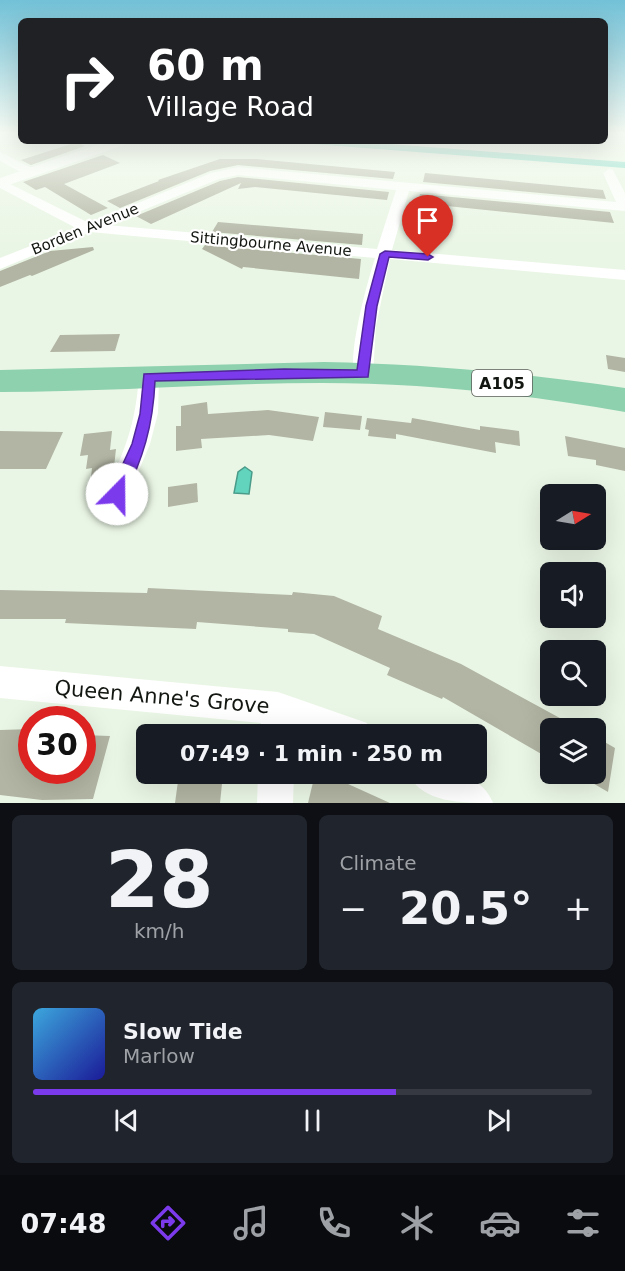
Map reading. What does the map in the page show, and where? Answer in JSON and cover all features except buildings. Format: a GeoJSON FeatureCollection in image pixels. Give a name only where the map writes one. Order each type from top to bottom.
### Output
{"type":"FeatureCollection","features":[{"type":"Feature","properties":{"kind":"main road","name":"A105"},"geometry":{"type":"LineString","coordinates":[[0,381],[73,381],[284,373],[363,374],[498,382],[625,400]]}},
{"type":"Feature","properties":{"kind":"street"},"geometry":{"type":"LineString","coordinates":[[26,170],[32,174]]}},
{"type":"Feature","properties":{"kind":"street"},"geometry":{"type":"LineString","coordinates":[[0,183],[42,170]]}},
{"type":"Feature","properties":{"kind":"street","name":"Borden Avenue"},"geometry":{"type":"LineString","coordinates":[[0,264],[215,176],[238,171],[625,206]]}},
{"type":"Feature","properties":{"kind":"street"},"geometry":{"type":"LineString","coordinates":[[609,173],[625,206]]}},
{"type":"Feature","properties":{"kind":"street","name":"Sittingbourne Avenue"},"geometry":{"type":"LineString","coordinates":[[0,183],[88,228],[625,275]]}},
{"type":"Feature","properties":{"kind":"street"},"geometry":{"type":"LineString","coordinates":[[363,374],[364,349],[371,306],[404,185]]}},
{"type":"Feature","properties":{"kind":"street"},"geometry":{"type":"LineString","coordinates":[[117,494],[139,444],[147,414],[149,377]]}},
{"type":"Feature","properties":{"kind":"street","name":"Queen Anne's Grove"},"geometry":{"type":"LineString","coordinates":[[0,682],[278,722]]}},
{"type":"Feature","properties":{"kind":"street"},"geometry":{"type":"LineString","coordinates":[[275,803],[276,784]]}},
{"type":"Feature","properties":{"kind":"street"},"geometry":{"type":"LineString","coordinates":[[443,784],[475,803]]}},
{"type":"Feature","properties":{"kind":"water"},"geometry":{"type":"Polygon","coordinates":[[[245,467],[252,472],[249,494],[234,493],[238,472],[245,467]]]}},
{"type":"Feature","properties":{"kind":"route"},"geometry":{"type":"LineString","coordinates":[[117,494],[139,444],[147,414],[149,377],[212,374],[363,374],[364,349],[371,306],[385,254],[428,257]]}}]}
